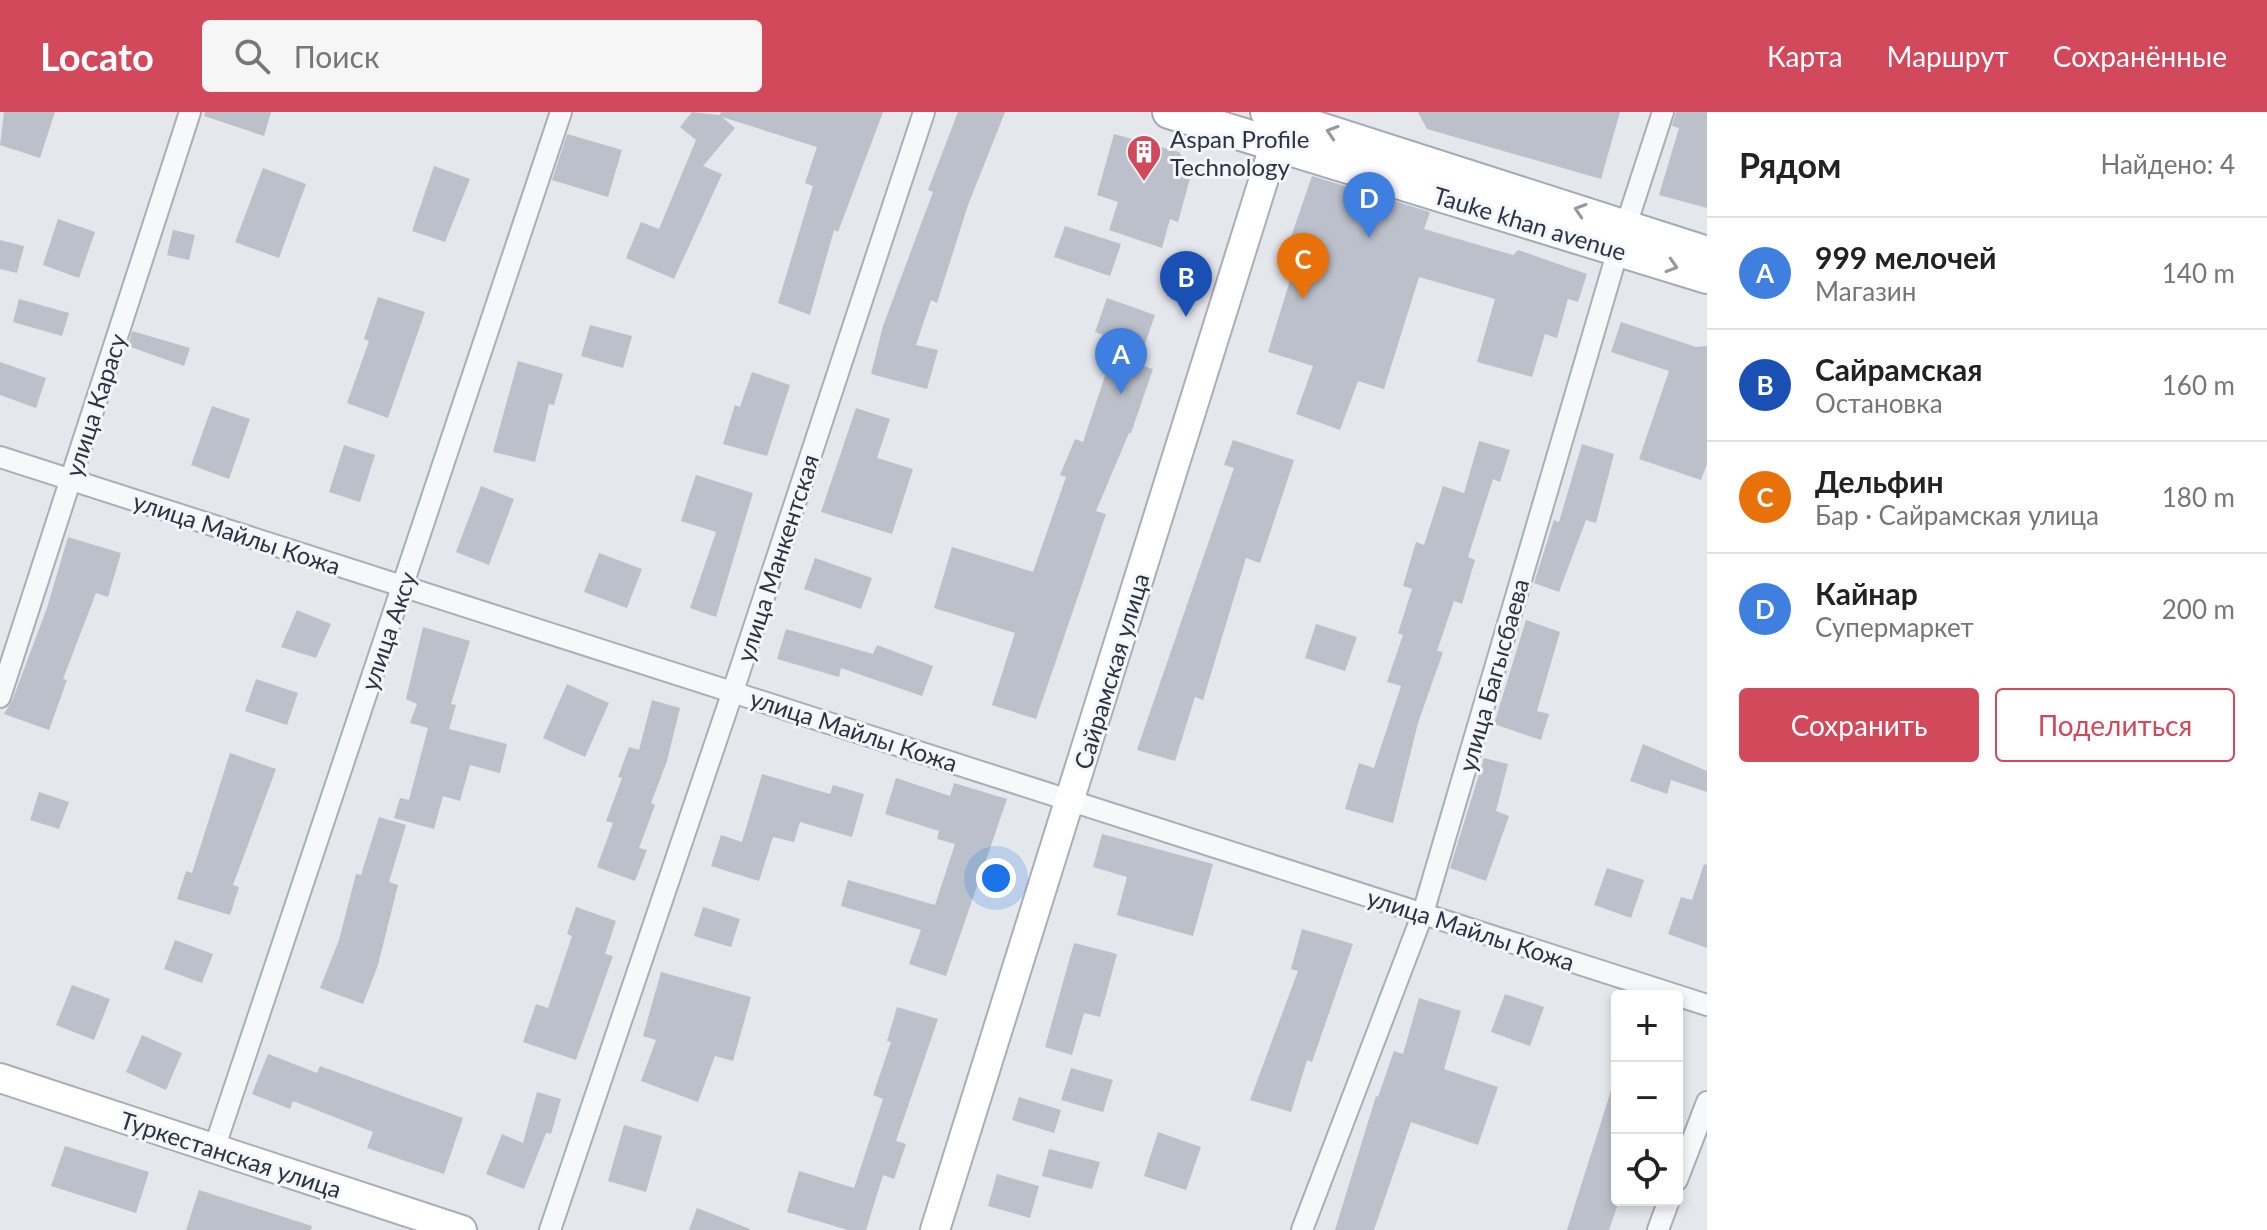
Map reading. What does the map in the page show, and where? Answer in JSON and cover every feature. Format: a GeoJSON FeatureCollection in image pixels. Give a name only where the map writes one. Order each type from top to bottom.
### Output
{"type":"FeatureCollection","features":[{"type":"Feature","properties":{"kind":"main road","name":"Tauke khan avenue"},"geometry":{"type":"LineString","coordinates":[[1169,112],[1278,122],[1622,237],[1707,277]]}},
{"type":"Feature","properties":{"kind":"main road","name":"Сайрамская улица"},"geometry":{"type":"LineString","coordinates":[[935,1230],[1071,799],[1278,122]]}},
{"type":"Feature","properties":{"kind":"main road","name":"Tauke khan avenue"},"geometry":{"type":"LineString","coordinates":[[1622,237],[1707,253]]}},
{"type":"Feature","properties":{"kind":"main road","name":"Туркестанская улица"},"geometry":{"type":"LineString","coordinates":[[0,1078],[462,1230]]}},
{"type":"Feature","properties":{"kind":"street","name":"улица Карасу"},"geometry":{"type":"LineString","coordinates":[[0,697],[190,112]]}},
{"type":"Feature","properties":{"kind":"street","name":"улица Аксу"},"geometry":{"type":"LineString","coordinates":[[214,1149],[561,112]]}},
{"type":"Feature","properties":{"kind":"street","name":"улица Манкентская"},"geometry":{"type":"LineString","coordinates":[[550,1230],[733,691],[924,112]]}},
{"type":"Feature","properties":{"kind":"street","name":"улица Багысбаева"},"geometry":{"type":"LineString","coordinates":[[1302,1230],[1423,913],[1622,237],[1663,112]]}},
{"type":"Feature","properties":{"kind":"street","name":"улица Майлы Кожа"},"geometry":{"type":"LineString","coordinates":[[0,457],[1707,1005]]}},
{"type":"Feature","properties":{"kind":"street"},"geometry":{"type":"LineString","coordinates":[[1683,1164],[1707,1102]]}},
{"type":"Feature","properties":{"kind":"street"},"geometry":{"type":"LineString","coordinates":[[1658,1230],[1667,1206]]}},
{"type":"Feature","properties":{"kind":"building"},"geometry":{"type":"Polygon","coordinates":[[[4,112],[55,112],[40,158],[0,145],[4,112]]]}},
{"type":"Feature","properties":{"kind":"building"},"geometry":{"type":"Polygon","coordinates":[[[205,112],[271,112],[264,136],[204,116],[205,112]]]}},
{"type":"Feature","properties":{"kind":"building"},"geometry":{"type":"Polygon","coordinates":[[[692,112],[720,115],[721,112],[883,112],[838,232],[834,230],[810,315],[778,303],[813,186],[805,183],[817,147],[722,117],[735,128],[703,166],[722,174],[674,279],[626,258],[641,222],[659,229],[696,140],[680,127],[692,112]]]}},
{"type":"Feature","properties":{"kind":"building"},"geometry":{"type":"Polygon","coordinates":[[[958,112],[1005,112],[968,205],[937,303],[931,300],[916,345],[938,350],[927,389],[871,374],[883,326],[933,192],[928,190],[958,112]]]}},
{"type":"Feature","properties":{"kind":"building"},"geometry":{"type":"Polygon","coordinates":[[[1418,112],[1620,112],[1601,179],[1427,129],[1418,112]]]}},
{"type":"Feature","properties":{"kind":"building"},"geometry":{"type":"Polygon","coordinates":[[[1676,112],[1707,112],[1707,208],[1659,195],[1679,128],[1672,126],[1676,112]]]}},
{"type":"Feature","properties":{"kind":"building"},"geometry":{"type":"Polygon","coordinates":[[[567,134],[622,150],[608,197],[552,180],[567,134]]]}},
{"type":"Feature","properties":{"kind":"building","name":"Aspan Profile Technology"},"geometry":{"type":"Polygon","coordinates":[[[1114,134],[1179,152],[1192,171],[1178,222],[1170,219],[1162,248],[1109,230],[1118,202],[1097,195],[1114,134]]]}},
{"type":"Feature","properties":{"kind":"building"},"geometry":{"type":"Polygon","coordinates":[[[434,166],[470,179],[445,242],[412,231],[434,166]]]}},
{"type":"Feature","properties":{"kind":"building"},"geometry":{"type":"Polygon","coordinates":[[[263,168],[306,184],[279,258],[235,242],[263,168]]]}},
{"type":"Feature","properties":{"kind":"building"},"geometry":{"type":"Polygon","coordinates":[[[1312,176],[1430,212],[1424,229],[1513,255],[1518,250],[1587,274],[1578,302],[1568,299],[1557,338],[1545,334],[1532,377],[1477,362],[1495,299],[1419,277],[1384,389],[1358,381],[1340,430],[1296,414],[1313,366],[1268,352],[1302,241],[1291,237],[1312,176]]]}},
{"type":"Feature","properties":{"kind":"building"},"geometry":{"type":"Polygon","coordinates":[[[58,219],[95,232],[79,278],[43,265],[58,219]]]}},
{"type":"Feature","properties":{"kind":"building"},"geometry":{"type":"Polygon","coordinates":[[[1065,226],[1121,244],[1110,276],[1054,257],[1065,226]]]}},
{"type":"Feature","properties":{"kind":"building"},"geometry":{"type":"Polygon","coordinates":[[[173,230],[195,235],[189,260],[167,255],[173,230]]]}},
{"type":"Feature","properties":{"kind":"building"},"geometry":{"type":"Polygon","coordinates":[[[0,240],[24,246],[17,273],[0,269],[0,240]]]}},
{"type":"Feature","properties":{"kind":"building"},"geometry":{"type":"Polygon","coordinates":[[[378,297],[425,312],[388,418],[347,403],[369,341],[364,339],[378,297]]]}},
{"type":"Feature","properties":{"kind":"building"},"geometry":{"type":"Polygon","coordinates":[[[1107,298],[1155,315],[1138,364],[1153,369],[1131,433],[1096,511],[1106,514],[1036,719],[992,705],[1015,633],[934,608],[952,547],[1033,572],[1066,477],[1060,475],[1075,439],[1083,442],[1117,340],[1095,332],[1107,298]]]}},
{"type":"Feature","properties":{"kind":"building"},"geometry":{"type":"Polygon","coordinates":[[[19,299],[69,313],[62,336],[13,322],[19,299]]]}},
{"type":"Feature","properties":{"kind":"building"},"geometry":{"type":"Polygon","coordinates":[[[1621,322],[1696,347],[1707,346],[1707,464],[1701,480],[1639,459],[1669,371],[1611,352],[1621,322]]]}},
{"type":"Feature","properties":{"kind":"building"},"geometry":{"type":"Polygon","coordinates":[[[590,325],[632,336],[623,368],[581,356],[590,325]]]}},
{"type":"Feature","properties":{"kind":"building"},"geometry":{"type":"Polygon","coordinates":[[[132,331],[190,348],[184,366],[128,346],[132,331]]]}},
{"type":"Feature","properties":{"kind":"building"},"geometry":{"type":"Polygon","coordinates":[[[518,361],[563,374],[554,405],[549,404],[535,462],[493,452],[518,361]]]}},
{"type":"Feature","properties":{"kind":"building"},"geometry":{"type":"Polygon","coordinates":[[[0,362],[46,378],[36,408],[0,395],[0,362]]]}},
{"type":"Feature","properties":{"kind":"building"},"geometry":{"type":"Polygon","coordinates":[[[752,372],[790,385],[767,456],[723,444],[735,405],[740,407],[752,372]]]}},
{"type":"Feature","properties":{"kind":"building"},"geometry":{"type":"Polygon","coordinates":[[[212,406],[250,419],[229,479],[191,465],[212,406]]]}},
{"type":"Feature","properties":{"kind":"building"},"geometry":{"type":"Polygon","coordinates":[[[856,408],[890,419],[877,458],[913,469],[892,534],[821,512],[856,408]]]}},
{"type":"Feature","properties":{"kind":"building"},"geometry":{"type":"Polygon","coordinates":[[[1233,440],[1294,460],[1260,563],[1246,558],[1203,700],[1195,697],[1175,761],[1137,750],[1234,468],[1224,465],[1233,440]]]}},
{"type":"Feature","properties":{"kind":"building"},"geometry":{"type":"Polygon","coordinates":[[[1479,441],[1510,450],[1500,482],[1493,479],[1468,557],[1475,560],[1462,604],[1454,601],[1437,651],[1443,652],[1418,723],[1393,823],[1345,809],[1359,763],[1374,768],[1401,686],[1387,682],[1403,635],[1398,633],[1412,589],[1403,586],[1416,542],[1424,545],[1443,486],[1464,493],[1479,441]]]}},
{"type":"Feature","properties":{"kind":"building"},"geometry":{"type":"Polygon","coordinates":[[[1582,444],[1614,454],[1596,523],[1586,520],[1559,592],[1534,583],[1554,520],[1559,522],[1582,444]]]}},
{"type":"Feature","properties":{"kind":"building"},"geometry":{"type":"Polygon","coordinates":[[[344,445],[375,455],[360,502],[329,492],[344,445]]]}},
{"type":"Feature","properties":{"kind":"building"},"geometry":{"type":"Polygon","coordinates":[[[696,475],[753,493],[716,617],[690,608],[716,532],[681,521],[696,475]]]}},
{"type":"Feature","properties":{"kind":"building"},"geometry":{"type":"Polygon","coordinates":[[[481,486],[514,499],[489,565],[456,552],[481,486]]]}},
{"type":"Feature","properties":{"kind":"building"},"geometry":{"type":"Polygon","coordinates":[[[68,537],[121,553],[108,597],[96,593],[63,679],[67,680],[49,730],[4,714],[12,701],[47,608],[68,537]]]}},
{"type":"Feature","properties":{"kind":"building"},"geometry":{"type":"Polygon","coordinates":[[[599,553],[642,569],[627,608],[584,592],[599,553]]]}},
{"type":"Feature","properties":{"kind":"building"},"geometry":{"type":"Polygon","coordinates":[[[815,558],[872,578],[861,609],[804,589],[815,558]]]}},
{"type":"Feature","properties":{"kind":"building"},"geometry":{"type":"Polygon","coordinates":[[[297,610],[331,624],[316,658],[281,647],[297,610]]]}},
{"type":"Feature","properties":{"kind":"building"},"geometry":{"type":"Polygon","coordinates":[[[1526,620],[1560,632],[1537,711],[1549,714],[1541,740],[1494,724],[1526,620]]]}},
{"type":"Feature","properties":{"kind":"building"},"geometry":{"type":"Polygon","coordinates":[[[1316,624],[1357,637],[1345,671],[1305,658],[1316,624]]]}},
{"type":"Feature","properties":{"kind":"building"},"geometry":{"type":"Polygon","coordinates":[[[423,627],[470,641],[451,704],[456,705],[449,729],[507,744],[500,773],[470,765],[460,801],[443,796],[434,829],[394,818],[400,798],[409,800],[428,728],[410,723],[417,704],[406,699],[423,627]]]}},
{"type":"Feature","properties":{"kind":"building"},"geometry":{"type":"Polygon","coordinates":[[[786,629],[873,654],[877,645],[933,666],[922,696],[841,668],[839,677],[777,659],[786,629]]]}},
{"type":"Feature","properties":{"kind":"building"},"geometry":{"type":"Polygon","coordinates":[[[256,679],[298,693],[287,725],[245,711],[256,679]]]}},
{"type":"Feature","properties":{"kind":"building"},"geometry":{"type":"Polygon","coordinates":[[[567,684],[609,703],[585,757],[543,738],[567,684]]]}},
{"type":"Feature","properties":{"kind":"building"},"geometry":{"type":"Polygon","coordinates":[[[652,700],[680,708],[667,761],[651,803],[655,805],[639,848],[647,850],[635,881],[597,867],[613,823],[606,821],[622,778],[618,777],[629,747],[639,750],[652,700]]]}},
{"type":"Feature","properties":{"kind":"building"},"geometry":{"type":"Polygon","coordinates":[[[1643,744],[1707,771],[1707,792],[1671,780],[1667,794],[1630,781],[1643,744]]]}},
{"type":"Feature","properties":{"kind":"building"},"geometry":{"type":"Polygon","coordinates":[[[230,753],[276,769],[233,885],[239,887],[230,915],[177,899],[186,871],[192,873],[230,753]]]}},
{"type":"Feature","properties":{"kind":"building"},"geometry":{"type":"Polygon","coordinates":[[[1484,758],[1508,764],[1496,811],[1509,816],[1486,881],[1450,868],[1484,758]]]}},
{"type":"Feature","properties":{"kind":"building"},"geometry":{"type":"Polygon","coordinates":[[[762,774],[830,794],[833,785],[864,794],[852,837],[800,822],[794,842],[773,837],[759,881],[711,866],[721,835],[742,842],[762,774]]]}},
{"type":"Feature","properties":{"kind":"building"},"geometry":{"type":"Polygon","coordinates":[[[896,778],[950,796],[954,783],[1007,799],[946,976],[909,964],[921,930],[841,906],[848,880],[935,905],[955,844],[937,839],[939,831],[885,814],[896,778]]]}},
{"type":"Feature","properties":{"kind":"building"},"geometry":{"type":"Polygon","coordinates":[[[39,792],[69,802],[59,829],[30,820],[39,792]]]}},
{"type":"Feature","properties":{"kind":"building"},"geometry":{"type":"Polygon","coordinates":[[[379,817],[406,825],[389,882],[398,885],[378,965],[363,1004],[320,988],[339,940],[356,874],[361,875],[379,817]]]}},
{"type":"Feature","properties":{"kind":"building"},"geometry":{"type":"Polygon","coordinates":[[[1102,834],[1213,864],[1193,936],[1117,915],[1127,877],[1093,867],[1102,834]]]}},
{"type":"Feature","properties":{"kind":"building"},"geometry":{"type":"Polygon","coordinates":[[[1704,864],[1707,865],[1707,948],[1668,934],[1681,897],[1692,900],[1704,864]]]}},
{"type":"Feature","properties":{"kind":"building"},"geometry":{"type":"Polygon","coordinates":[[[1607,868],[1644,880],[1631,918],[1594,905],[1607,868]]]}},
{"type":"Feature","properties":{"kind":"building"},"geometry":{"type":"Polygon","coordinates":[[[576,907],[616,921],[605,954],[613,956],[576,1060],[523,1042],[536,1004],[548,1008],[572,936],[567,934],[576,907]]]}},
{"type":"Feature","properties":{"kind":"building"},"geometry":{"type":"Polygon","coordinates":[[[703,907],[740,919],[731,947],[694,936],[703,907]]]}},
{"type":"Feature","properties":{"kind":"building"},"geometry":{"type":"Polygon","coordinates":[[[1302,929],[1353,944],[1312,1062],[1307,1060],[1291,1112],[1250,1100],[1298,971],[1291,969],[1302,929]]]}},
{"type":"Feature","properties":{"kind":"building"},"geometry":{"type":"Polygon","coordinates":[[[175,940],[213,954],[202,983],[164,969],[175,940]]]}},
{"type":"Feature","properties":{"kind":"building"},"geometry":{"type":"Polygon","coordinates":[[[1074,943],[1117,954],[1100,1017],[1084,1013],[1072,1055],[1045,1047],[1074,943]]]}},
{"type":"Feature","properties":{"kind":"building"},"geometry":{"type":"Polygon","coordinates":[[[661,972],[751,997],[733,1061],[715,1056],[698,1102],[641,1081],[656,1040],[643,1036],[661,972]]]}},
{"type":"Feature","properties":{"kind":"building"},"geometry":{"type":"Polygon","coordinates":[[[72,985],[110,999],[94,1040],[56,1025],[72,985]]]}},
{"type":"Feature","properties":{"kind":"building"},"geometry":{"type":"Polygon","coordinates":[[[1505,994],[1544,1007],[1530,1046],[1491,1032],[1505,994]]]}},
{"type":"Feature","properties":{"kind":"building"},"geometry":{"type":"Polygon","coordinates":[[[1419,998],[1461,1011],[1444,1069],[1498,1087],[1478,1145],[1411,1122],[1374,1230],[1335,1230],[1376,1096],[1394,1051],[1403,1054],[1419,998]]]}},
{"type":"Feature","properties":{"kind":"building"},"geometry":{"type":"Polygon","coordinates":[[[897,1007],[938,1019],[896,1141],[906,1144],[894,1179],[883,1175],[866,1230],[848,1230],[787,1212],[799,1171],[854,1188],[883,1099],[873,1095],[891,1042],[887,1041],[897,1007]]]}},
{"type":"Feature","properties":{"kind":"building"},"geometry":{"type":"Polygon","coordinates":[[[142,1035],[182,1053],[166,1090],[126,1072],[142,1035]]]}},
{"type":"Feature","properties":{"kind":"building"},"geometry":{"type":"Polygon","coordinates":[[[268,1054],[317,1073],[320,1066],[463,1118],[444,1174],[367,1148],[373,1132],[293,1101],[290,1109],[252,1094],[268,1054]]]}},
{"type":"Feature","properties":{"kind":"building"},"geometry":{"type":"Polygon","coordinates":[[[1071,1068],[1113,1080],[1103,1112],[1061,1100],[1071,1068]]]}},
{"type":"Feature","properties":{"kind":"building"},"geometry":{"type":"Polygon","coordinates":[[[1611,1091],[1611,1206],[1617,1207],[1609,1230],[1567,1230],[1611,1091]]]}},
{"type":"Feature","properties":{"kind":"building"},"geometry":{"type":"Polygon","coordinates":[[[537,1092],[561,1099],[551,1134],[546,1133],[524,1189],[486,1174],[502,1134],[523,1143],[537,1092]]]}},
{"type":"Feature","properties":{"kind":"building"},"geometry":{"type":"Polygon","coordinates":[[[1019,1097],[1061,1110],[1054,1133],[1012,1120],[1019,1097]]]}},
{"type":"Feature","properties":{"kind":"building"},"geometry":{"type":"Polygon","coordinates":[[[624,1125],[662,1136],[646,1192],[608,1181],[624,1125]]]}},
{"type":"Feature","properties":{"kind":"building"},"geometry":{"type":"Polygon","coordinates":[[[1158,1132],[1201,1147],[1186,1190],[1144,1176],[1158,1132]]]}},
{"type":"Feature","properties":{"kind":"building"},"geometry":{"type":"Polygon","coordinates":[[[65,1146],[149,1172],[136,1213],[51,1186],[65,1146]]]}},
{"type":"Feature","properties":{"kind":"building"},"geometry":{"type":"Polygon","coordinates":[[[1049,1149],[1100,1162],[1092,1189],[1042,1176],[1049,1149]]]}},
{"type":"Feature","properties":{"kind":"building"},"geometry":{"type":"Polygon","coordinates":[[[997,1174],[1039,1186],[1030,1218],[988,1206],[997,1174]]]}},
{"type":"Feature","properties":{"kind":"building"},"geometry":{"type":"Polygon","coordinates":[[[199,1190],[312,1226],[311,1230],[186,1230],[199,1190]]]}},
{"type":"Feature","properties":{"kind":"building"},"geometry":{"type":"Polygon","coordinates":[[[697,1208],[750,1229],[689,1230],[697,1208]]]}},
{"type":"Feature","properties":{"kind":"place","name":"Aspan Profile Technology"},"geometry":{"type":"Point","coordinates":[1144,183]}},
{"type":"Feature","properties":{"kind":"place","name":"Кайнар"},"geometry":{"type":"Point","coordinates":[1369,238]}},
{"type":"Feature","properties":{"kind":"place","name":"Дельфин"},"geometry":{"type":"Point","coordinates":[1303,299]}},
{"type":"Feature","properties":{"kind":"place","name":"Сайрамская"},"geometry":{"type":"Point","coordinates":[1186,317]}},
{"type":"Feature","properties":{"kind":"place","name":"999 мелочей"},"geometry":{"type":"Point","coordinates":[1121,394]}}]}
